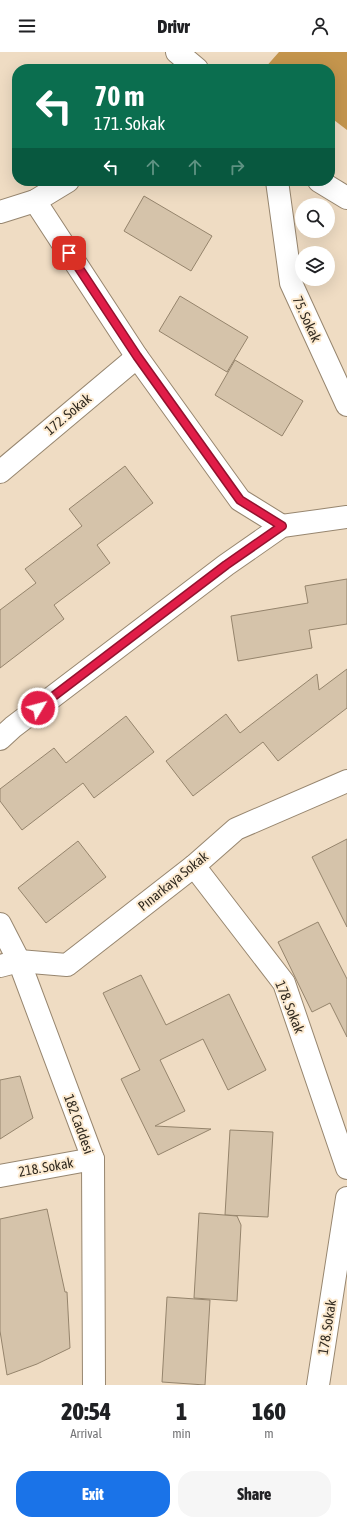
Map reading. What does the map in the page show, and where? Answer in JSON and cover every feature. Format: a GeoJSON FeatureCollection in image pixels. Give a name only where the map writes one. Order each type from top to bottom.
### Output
{"type":"FeatureCollection","features":[{"type":"Feature","properties":{"kind":"street"},"geometry":{"type":"LineString","coordinates":[[177,52],[191,64]]}},
{"type":"Feature","properties":{"kind":"street"},"geometry":{"type":"LineString","coordinates":[[0,212],[35,201],[60,186]]}},
{"type":"Feature","properties":{"kind":"street","name":"75. Sokak"},"geometry":{"type":"LineString","coordinates":[[278,186],[291,283],[347,405]]}},
{"type":"Feature","properties":{"kind":"street"},"geometry":{"type":"LineString","coordinates":[[327,186],[347,198]]}},
{"type":"Feature","properties":{"kind":"street"},"geometry":{"type":"LineString","coordinates":[[35,201],[137,356],[240,500],[282,526]]}},
{"type":"Feature","properties":{"kind":"street","name":"172. Sokak"},"geometry":{"type":"LineString","coordinates":[[0,472],[137,356]]}},
{"type":"Feature","properties":{"kind":"street"},"geometry":{"type":"LineString","coordinates":[[0,739],[20,722],[226,565],[282,526],[347,516]]}},
{"type":"Feature","properties":{"kind":"street","name":"Pınarkaya Sokak"},"geometry":{"type":"LineString","coordinates":[[9,963],[67,965],[194,866],[236,829],[347,780]]}},
{"type":"Feature","properties":{"kind":"street","name":"178. Sokak"},"geometry":{"type":"LineString","coordinates":[[194,866],[284,983],[347,1168]]}},
{"type":"Feature","properties":{"kind":"street","name":"182 Caddesi"},"geometry":{"type":"LineString","coordinates":[[0,924],[9,963],[93,1159],[94,1385]]}},
{"type":"Feature","properties":{"kind":"street","name":"218. Sokak"},"geometry":{"type":"LineString","coordinates":[[0,1176],[93,1159]]}},
{"type":"Feature","properties":{"kind":"street","name":"178. Sokak"},"geometry":{"type":"LineString","coordinates":[[318,1385],[347,1198]]}},
{"type":"Feature","properties":{"kind":"shaded area"},"geometry":{"type":"Polygon","coordinates":[[[279,52],[347,52],[347,130],[335,121],[335,64],[268,64],[279,52]]]}},
{"type":"Feature","properties":{"kind":"building"},"geometry":{"type":"Polygon","coordinates":[[[144,196],[212,236],[191,271],[124,231],[144,196]]]}},
{"type":"Feature","properties":{"kind":"building"},"geometry":{"type":"Polygon","coordinates":[[[180,296],[248,337],[227,372],[159,331],[180,296]]]}},
{"type":"Feature","properties":{"kind":"building"},"geometry":{"type":"Polygon","coordinates":[[[235,360],[303,401],[282,436],[215,395],[235,360]]]}},
{"type":"Feature","properties":{"kind":"building"},"geometry":{"type":"Polygon","coordinates":[[[125,466],[153,503],[97,545],[110,563],[54,605],[64,619],[0,668],[0,610],[36,583],[25,569],[82,526],[69,509],[125,466]]]}},
{"type":"Feature","properties":{"kind":"building"},"geometry":{"type":"Polygon","coordinates":[[[347,579],[347,624],[309,630],[312,648],[238,661],[231,616],[308,603],[305,586],[347,579]]]}},
{"type":"Feature","properties":{"kind":"building"},"geometry":{"type":"Polygon","coordinates":[[[347,669],[347,708],[278,761],[263,742],[193,796],[166,761],[226,714],[240,733],[317,674],[319,690],[347,669]]]}},
{"type":"Feature","properties":{"kind":"building"},"geometry":{"type":"Polygon","coordinates":[[[126,716],[154,752],[94,798],[83,783],[22,830],[0,801],[0,789],[54,748],[66,763],[126,716]]]}},
{"type":"Feature","properties":{"kind":"building"},"geometry":{"type":"Polygon","coordinates":[[[347,839],[347,927],[312,857],[347,839]]]}},
{"type":"Feature","properties":{"kind":"building"},"geometry":{"type":"Polygon","coordinates":[[[78,841],[106,877],[46,923],[18,888],[78,841]]]}},
{"type":"Feature","properties":{"kind":"building"},"geometry":{"type":"Polygon","coordinates":[[[318,922],[347,979],[347,1037],[330,1003],[312,1012],[278,942],[318,922]]]}},
{"type":"Feature","properties":{"kind":"building"},"geometry":{"type":"Polygon","coordinates":[[[141,975],[166,1025],[229,994],[266,1070],[228,1090],[203,1039],[160,1060],[185,1111],[155,1126],[211,1129],[158,1155],[121,1079],[140,1070],[103,993],[141,975]]]}},
{"type":"Feature","properties":{"kind":"building"},"geometry":{"type":"Polygon","coordinates":[[[20,1076],[33,1118],[0,1139],[0,1080],[20,1076]]]}},
{"type":"Feature","properties":{"kind":"building"},"geometry":{"type":"Polygon","coordinates":[[[230,1130],[273,1132],[268,1217],[225,1215],[230,1130]]]}},
{"type":"Feature","properties":{"kind":"building"},"geometry":{"type":"Polygon","coordinates":[[[47,1209],[65,1292],[67,1292],[70,1348],[37,1364],[7,1375],[0,1331],[0,1219],[47,1209]]]}},
{"type":"Feature","properties":{"kind":"building"},"geometry":{"type":"Polygon","coordinates":[[[199,1213],[237,1216],[241,1225],[237,1301],[194,1298],[199,1213]]]}},
{"type":"Feature","properties":{"kind":"building"},"geometry":{"type":"Polygon","coordinates":[[[167,1297],[210,1300],[205,1385],[162,1382],[167,1297]]]}},
{"type":"Feature","properties":{"kind":"route"},"geometry":{"type":"LineString","coordinates":[[38,708],[226,565],[282,526],[240,500],[137,356],[69,253]]}}]}
